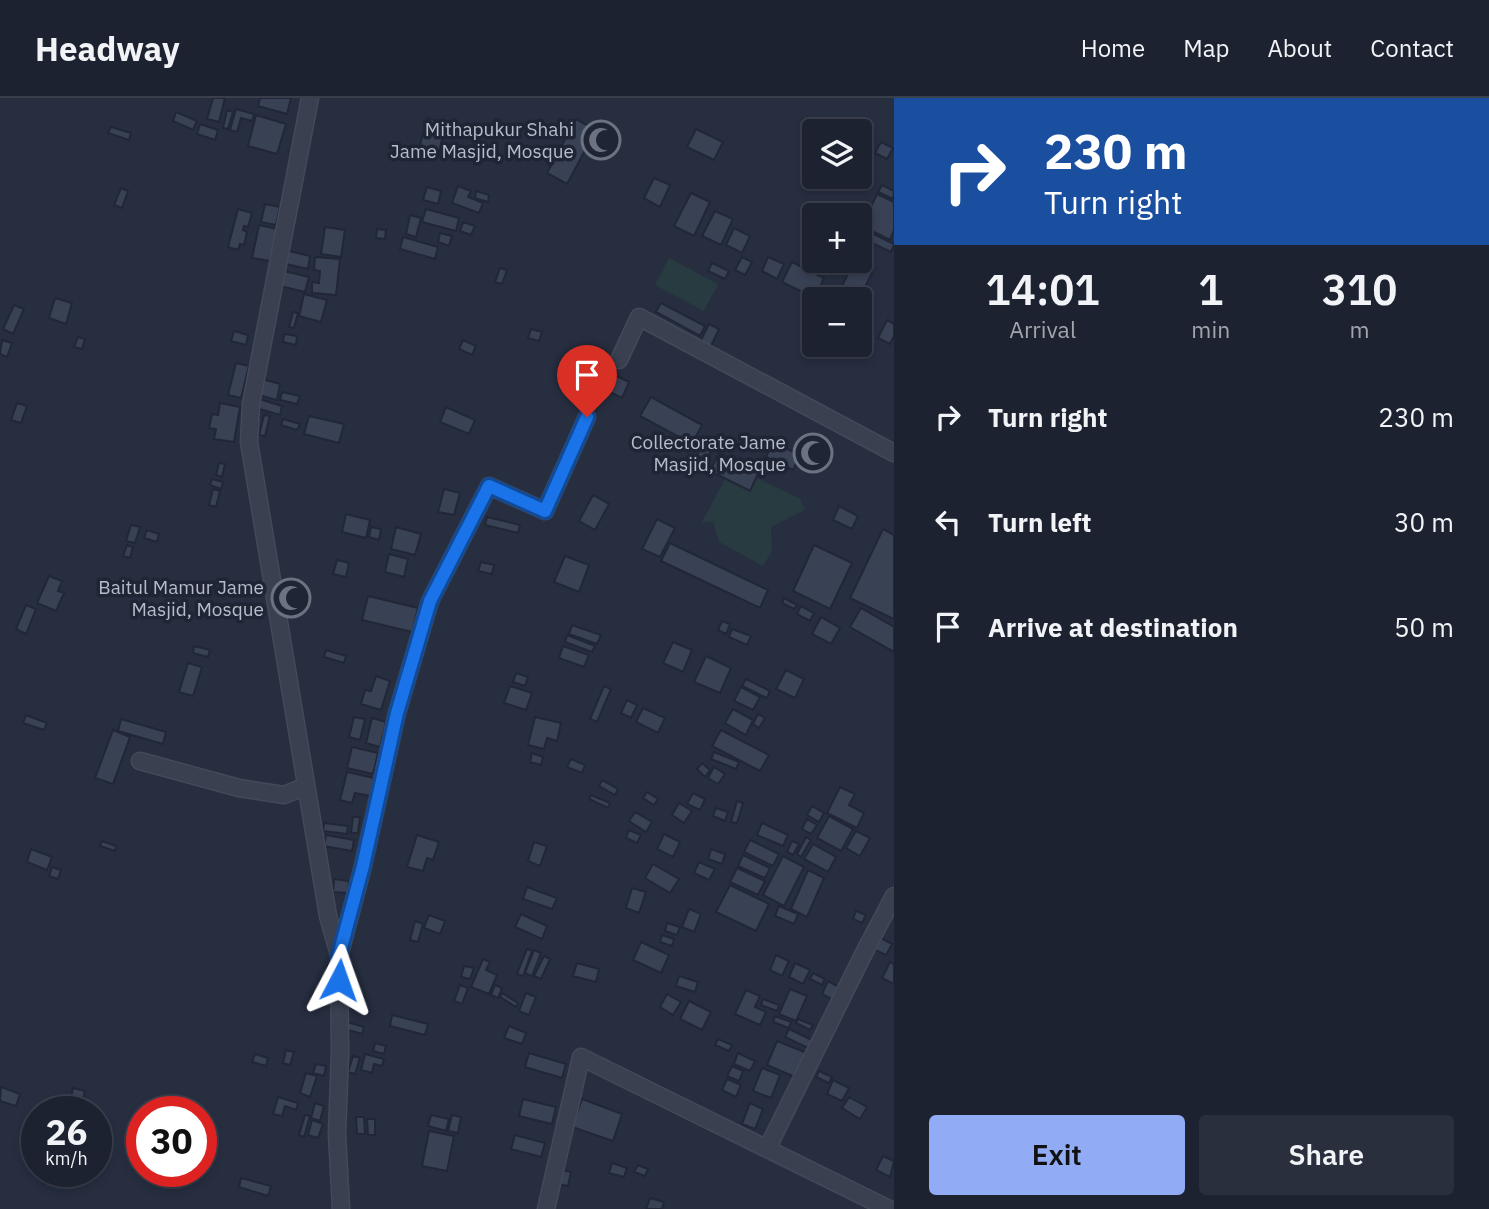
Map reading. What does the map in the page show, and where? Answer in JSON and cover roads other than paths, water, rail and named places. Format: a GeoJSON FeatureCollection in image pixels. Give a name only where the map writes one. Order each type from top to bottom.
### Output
{"type":"FeatureCollection","features":[{"type":"Feature","properties":{"kind":"street"},"geometry":{"type":"LineString","coordinates":[[310,98],[251,404],[249,442],[328,916],[339,955],[337,1134],[341,1209]]}},
{"type":"Feature","properties":{"kind":"street"},"geometry":{"type":"LineString","coordinates":[[619,360],[639,317],[894,453]]}},
{"type":"Feature","properties":{"kind":"street"},"geometry":{"type":"LineString","coordinates":[[339,955],[363,866],[397,713],[430,601],[489,486],[545,511],[587,417]]}},
{"type":"Feature","properties":{"kind":"street"},"geometry":{"type":"LineString","coordinates":[[140,761],[250,790],[284,794],[306,786]]}},
{"type":"Feature","properties":{"kind":"street"},"geometry":{"type":"LineString","coordinates":[[767,1149],[894,896]]}},
{"type":"Feature","properties":{"kind":"street"},"geometry":{"type":"LineString","coordinates":[[546,1209],[581,1057],[889,1209]]}},
{"type":"Feature","properties":{"kind":"place","name":"Mithapukur Shahi Jame Masjid, Mosque"},"geometry":{"type":"Point","coordinates":[601,140]}},
{"type":"Feature","properties":{"kind":"place","name":"Collectorate Jame Masjid, Mosque"},"geometry":{"type":"Point","coordinates":[813,453]}},
{"type":"Feature","properties":{"kind":"place","name":"Baitul Mamur Jame Masjid, Mosque"},"geometry":{"type":"Point","coordinates":[291,598]}}]}
